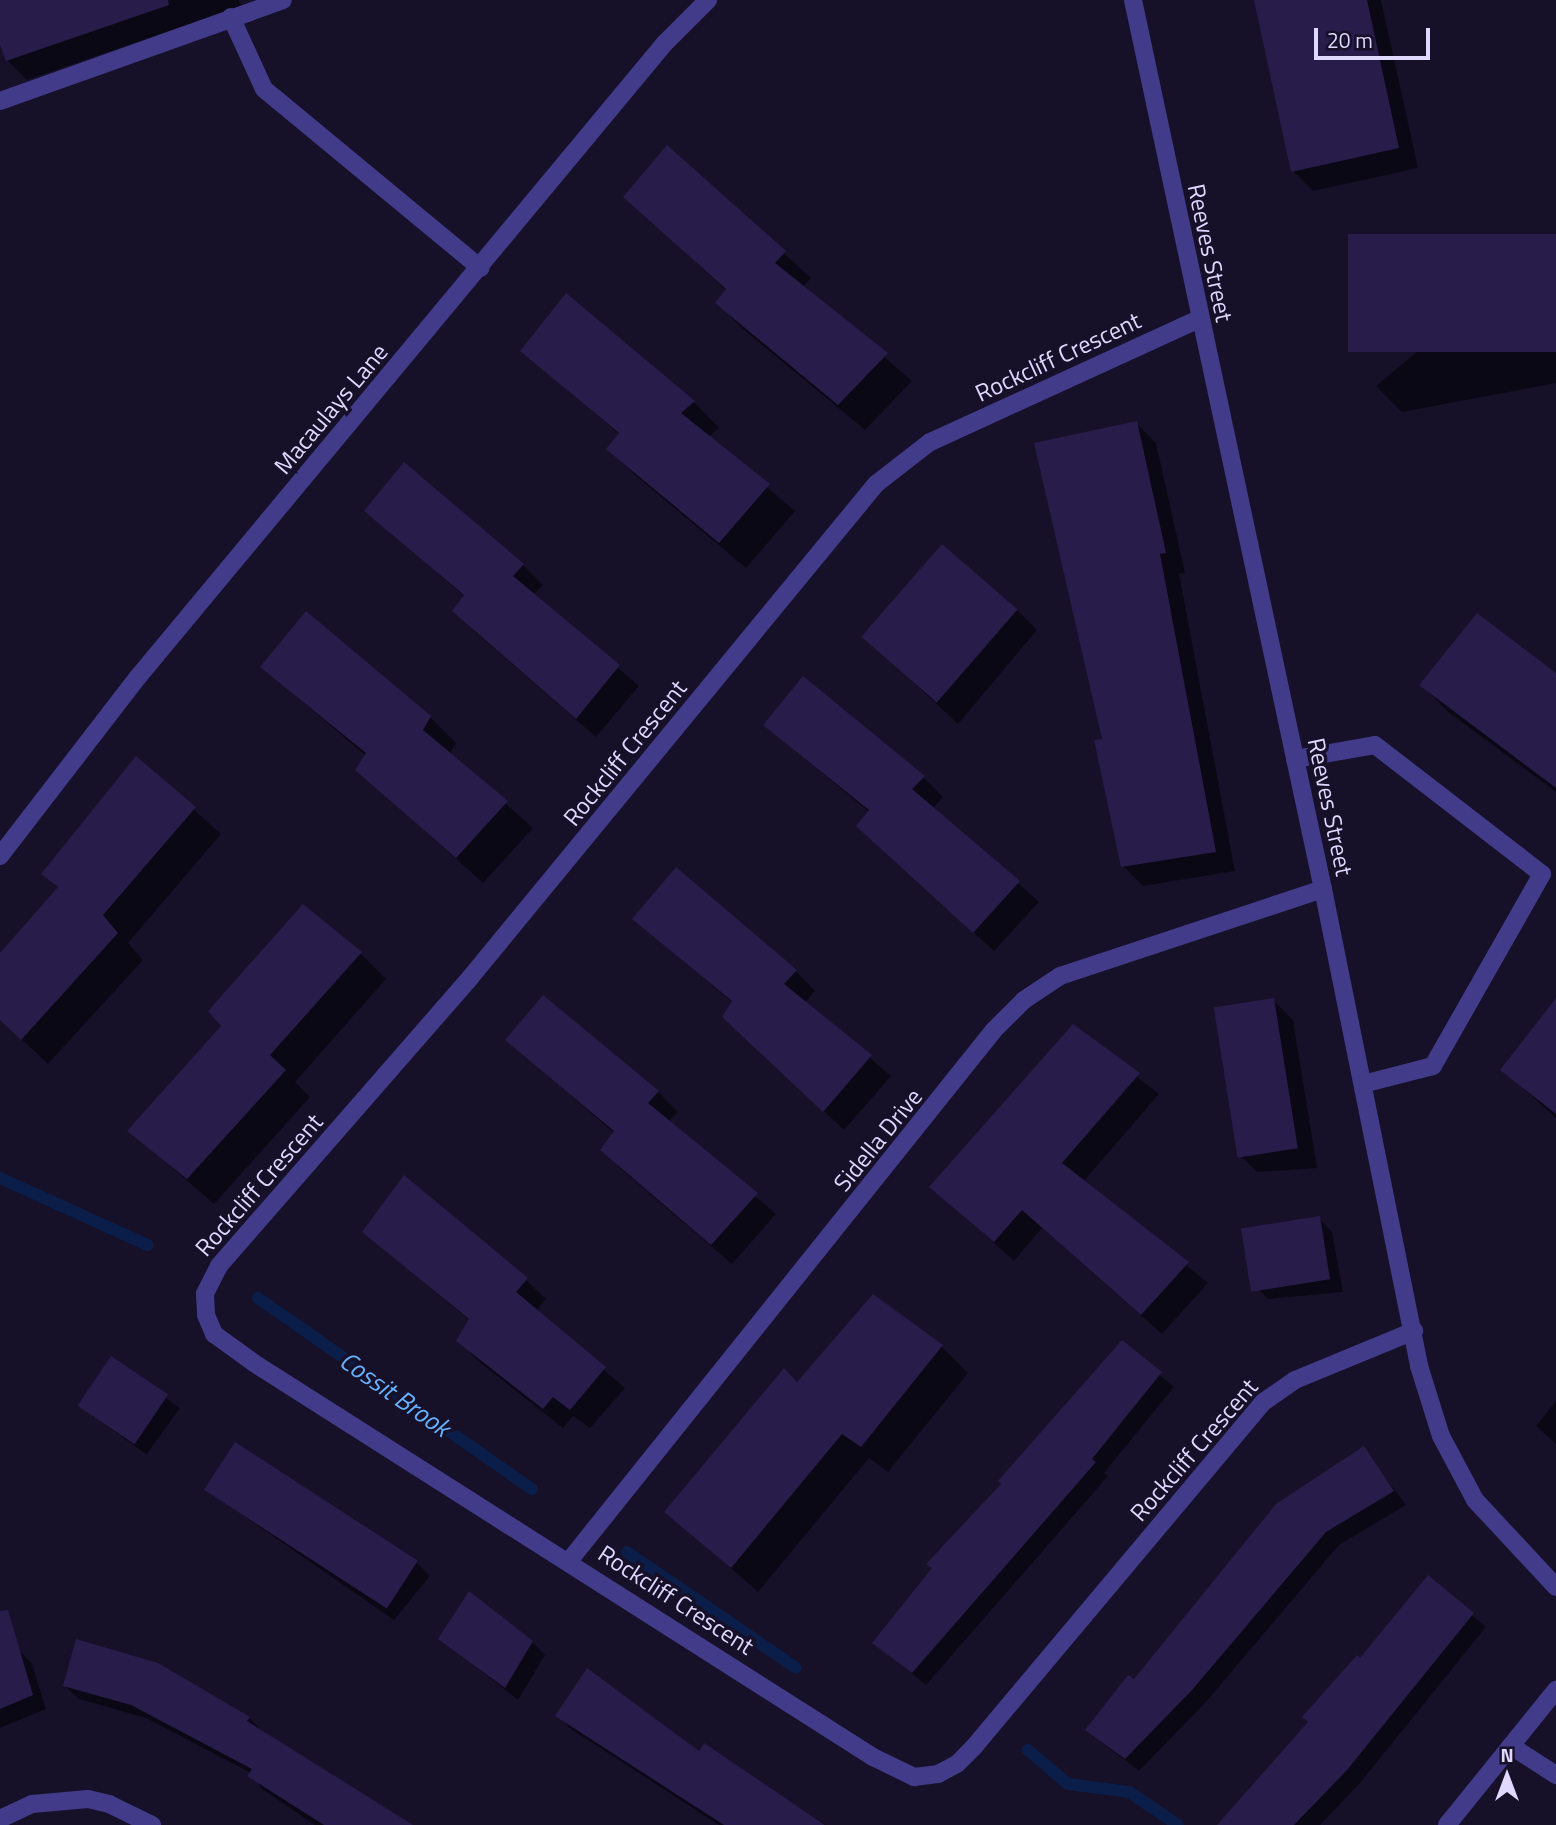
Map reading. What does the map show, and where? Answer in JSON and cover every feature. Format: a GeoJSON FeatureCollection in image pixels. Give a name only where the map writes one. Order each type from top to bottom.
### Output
{"type":"FeatureCollection","features":[{"type":"Feature","properties":{"kind":"street"},"geometry":{"type":"LineString","coordinates":[[0,101],[283,0]]}},
{"type":"Feature","properties":{"kind":"street","name":"Macaulays Lane"},"geometry":{"type":"LineString","coordinates":[[0,856],[138,677],[665,43],[708,0]]}},
{"type":"Feature","properties":{"kind":"street","name":"Reeves Street"},"geometry":{"type":"LineString","coordinates":[[1133,0],[1430,1401],[1458,1471],[1475,1500],[1556,1587]]}},
{"type":"Feature","properties":{"kind":"street"},"geometry":{"type":"LineString","coordinates":[[231,17],[264,89],[480,268]]}},
{"type":"Feature","properties":{"kind":"street","name":"Rockcliff Crescent"},"geometry":{"type":"LineString","coordinates":[[1199,319],[930,442],[876,484],[470,978],[212,1276],[205,1294],[206,1315],[214,1334],[893,1769],[914,1777],[938,1774],[957,1764],[973,1748],[1262,1403],[1295,1380],[1414,1331]]}},
{"type":"Feature","properties":{"kind":"street"},"geometry":{"type":"LineString","coordinates":[[1295,759],[1375,745],[1542,874],[1433,1066],[1363,1084]]}},
{"type":"Feature","properties":{"kind":"street","name":"Sidella Drive"},"geometry":{"type":"LineString","coordinates":[[569,1561],[993,1030],[1024,1000],[1060,976],[1323,889]]}},
{"type":"Feature","properties":{"kind":"street"},"geometry":{"type":"LineString","coordinates":[[1447,1825],[1556,1690]]}},
{"type":"Feature","properties":{"kind":"street"},"geometry":{"type":"LineString","coordinates":[[1511,1746],[1556,1775]]}},
{"type":"Feature","properties":{"kind":"street"},"geometry":{"type":"LineString","coordinates":[[0,1819],[32,1804],[88,1799],[109,1804],[152,1825]]}},
{"type":"Feature","properties":{"kind":"building"},"geometry":{"type":"Polygon","coordinates":[[[0,0],[168,0],[169,5],[6,61],[0,45],[0,0]]]}},
{"type":"Feature","properties":{"kind":"building"},"geometry":{"type":"Polygon","coordinates":[[[1254,0],[1367,0],[1399,148],[1291,172],[1254,0]]]}},
{"type":"Feature","properties":{"kind":"building"},"geometry":{"type":"Polygon","coordinates":[[[667,145],[786,251],[775,263],[888,353],[838,405],[715,303],[726,289],[623,197],[667,145]]]}},
{"type":"Feature","properties":{"kind":"building"},"geometry":{"type":"Polygon","coordinates":[[[1348,234],[1556,234],[1556,352],[1348,352],[1348,234]]]}},
{"type":"Feature","properties":{"kind":"building"},"geometry":{"type":"Polygon","coordinates":[[[566,293],[695,401],[681,413],[770,484],[719,543],[606,449],[619,433],[520,351],[566,293]]]}},
{"type":"Feature","properties":{"kind":"building"},"geometry":{"type":"Polygon","coordinates":[[[1137,421],[1166,553],[1160,554],[1216,852],[1121,867],[1094,740],[1102,739],[1034,443],[1137,421]]]}},
{"type":"Feature","properties":{"kind":"building"},"geometry":{"type":"Polygon","coordinates":[[[404,462],[524,564],[513,576],[620,665],[576,719],[452,611],[464,595],[364,511],[404,462]]]}},
{"type":"Feature","properties":{"kind":"building"},"geometry":{"type":"Polygon","coordinates":[[[942,544],[1017,610],[937,702],[861,637],[942,544]]]}},
{"type":"Feature","properties":{"kind":"building"},"geometry":{"type":"Polygon","coordinates":[[[306,611],[431,716],[423,730],[508,801],[456,858],[355,770],[366,753],[260,667],[306,611]]]}},
{"type":"Feature","properties":{"kind":"building"},"geometry":{"type":"Polygon","coordinates":[[[1477,613],[1556,673],[1556,788],[1419,685],[1477,613]]]}},
{"type":"Feature","properties":{"kind":"building"},"geometry":{"type":"Polygon","coordinates":[[[803,676],[925,776],[912,789],[1020,881],[973,933],[856,826],[869,810],[763,725],[803,676]]]}},
{"type":"Feature","properties":{"kind":"building"},"geometry":{"type":"Polygon","coordinates":[[[136,756],[196,807],[103,915],[118,933],[21,1040],[0,1020],[0,953],[58,887],[41,874],[136,756]]]}},
{"type":"Feature","properties":{"kind":"building"},"geometry":{"type":"Polygon","coordinates":[[[676,867],[797,970],[784,984],[872,1055],[823,1112],[722,1017],[732,1001],[632,919],[676,867]]]}},
{"type":"Feature","properties":{"kind":"building"},"geometry":{"type":"Polygon","coordinates":[[[303,904],[362,952],[270,1055],[286,1070],[187,1179],[127,1131],[221,1026],[208,1011],[303,904]]]}},
{"type":"Feature","properties":{"kind":"building"},"geometry":{"type":"Polygon","coordinates":[[[543,995],[659,1091],[648,1103],[758,1193],[711,1245],[600,1150],[614,1131],[505,1040],[543,995]]]}},
{"type":"Feature","properties":{"kind":"building"},"geometry":{"type":"Polygon","coordinates":[[[1274,998],[1298,1148],[1238,1158],[1214,1008],[1274,998]]]}},
{"type":"Feature","properties":{"kind":"building"},"geometry":{"type":"Polygon","coordinates":[[[1556,998],[1556,1114],[1500,1070],[1556,998]]]}},
{"type":"Feature","properties":{"kind":"building"},"geometry":{"type":"Polygon","coordinates":[[[1073,1024],[1140,1073],[1062,1163],[1189,1262],[1141,1315],[1022,1210],[994,1242],[929,1187],[1073,1024]]]}},
{"type":"Feature","properties":{"kind":"building"},"geometry":{"type":"Polygon","coordinates":[[[404,1175],[528,1278],[516,1292],[606,1367],[570,1410],[553,1397],[543,1409],[456,1341],[469,1319],[362,1232],[404,1175]]]}},
{"type":"Feature","properties":{"kind":"building"},"geometry":{"type":"Polygon","coordinates":[[[1320,1216],[1330,1279],[1251,1292],[1241,1229],[1320,1216]]]}},
{"type":"Feature","properties":{"kind":"building"},"geometry":{"type":"Polygon","coordinates":[[[873,1294],[943,1345],[861,1447],[842,1434],[731,1568],[664,1512],[784,1368],[797,1382],[873,1294]]]}},
{"type":"Feature","properties":{"kind":"building"},"geometry":{"type":"Polygon","coordinates":[[[1122,1340],[1162,1372],[1092,1459],[1096,1462],[912,1673],[872,1643],[932,1568],[926,1564],[1001,1484],[998,1481],[1122,1340]]]}},
{"type":"Feature","properties":{"kind":"building"},"geometry":{"type":"Polygon","coordinates":[[[111,1356],[168,1395],[135,1444],[77,1406],[111,1356]]]}},
{"type":"Feature","properties":{"kind":"building"},"geometry":{"type":"Polygon","coordinates":[[[235,1442],[418,1561],[387,1609],[204,1490],[235,1442]]]}},
{"type":"Feature","properties":{"kind":"building"},"geometry":{"type":"Polygon","coordinates":[[[1364,1446],[1394,1491],[1326,1532],[1192,1690],[1125,1759],[1085,1730],[1128,1675],[1134,1679],[1276,1504],[1364,1446]]]}},
{"type":"Feature","properties":{"kind":"building"},"geometry":{"type":"Polygon","coordinates":[[[1428,1575],[1474,1613],[1347,1770],[1294,1825],[1217,1825],[1308,1722],[1302,1717],[1357,1655],[1360,1658],[1428,1575]]]}},
{"type":"Feature","properties":{"kind":"building"},"geometry":{"type":"Polygon","coordinates":[[[469,1591],[533,1641],[505,1688],[438,1639],[469,1591]]]}},
{"type":"Feature","properties":{"kind":"building"},"geometry":{"type":"Polygon","coordinates":[[[8,1610],[33,1695],[0,1709],[0,1611],[8,1610]]]}},
{"type":"Feature","properties":{"kind":"building"},"geometry":{"type":"Polygon","coordinates":[[[76,1639],[158,1663],[250,1717],[247,1721],[413,1825],[324,1825],[247,1776],[252,1769],[131,1705],[63,1686],[76,1639]]]}},
{"type":"Feature","properties":{"kind":"building"},"geometry":{"type":"Polygon","coordinates":[[[587,1668],[699,1751],[704,1743],[825,1825],[724,1825],[555,1716],[587,1668]]]}},
{"type":"Feature","properties":{"kind":"waterway","name":"Cossit Brook"},"geometry":{"type":"LineString","coordinates":[[0,1178],[148,1245]]}},
{"type":"Feature","properties":{"kind":"waterway","name":"Cossit Brook"},"geometry":{"type":"LineString","coordinates":[[258,1298],[532,1489]]}},
{"type":"Feature","properties":{"kind":"waterway","name":"Cossit Brook"},"geometry":{"type":"LineString","coordinates":[[627,1552],[795,1667]]}},
{"type":"Feature","properties":{"kind":"waterway","name":"Cossit Brook"},"geometry":{"type":"LineString","coordinates":[[1028,1750],[1068,1784],[1129,1792],[1178,1825]]}}]}
